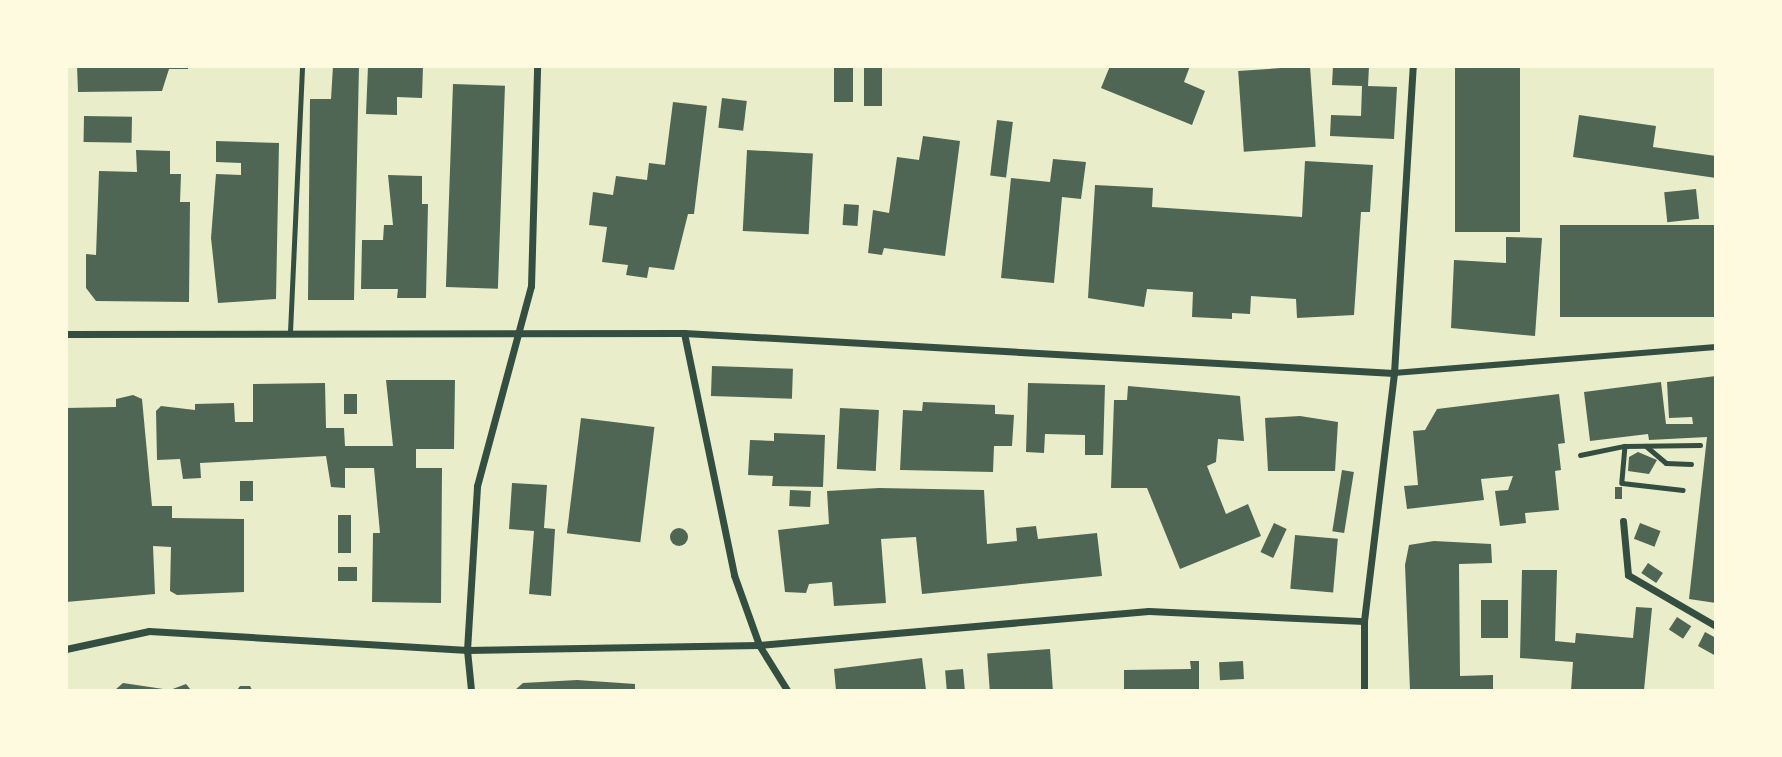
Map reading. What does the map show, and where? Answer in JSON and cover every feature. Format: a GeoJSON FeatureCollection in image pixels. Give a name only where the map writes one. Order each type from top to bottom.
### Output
{"type":"FeatureCollection","features":[{"type":"Feature","properties":{"kind":"street"},"geometry":{"type":"LineString","coordinates":[[471,691],[467,650],[477,486],[516,333],[531,286],[537,66]]}},
{"type":"Feature","properties":{"kind":"street"},"geometry":{"type":"LineString","coordinates":[[1364,691],[1364,621],[1394,373],[1413,66]]}},
{"type":"Feature","properties":{"kind":"street"},"geometry":{"type":"LineString","coordinates":[[66,334],[684,332],[1394,373],[1716,347]]}},
{"type":"Feature","properties":{"kind":"street"},"geometry":{"type":"LineString","coordinates":[[684,332],[714,496],[759,645],[786,691]]}},
{"type":"Feature","properties":{"kind":"street"},"geometry":{"type":"LineString","coordinates":[[1623,521],[1628,575],[1716,626]]}},
{"type":"Feature","properties":{"kind":"street"},"geometry":{"type":"LineString","coordinates":[[66,649],[149,631],[467,650],[759,645],[1149,611],[1364,621]]}},
{"type":"Feature","properties":{"kind":"lane"},"geometry":{"type":"LineString","coordinates":[[290,332],[302,66]]}},
{"type":"Feature","properties":{"kind":"path"},"geometry":{"type":"LineString","coordinates":[[1646,445],[1666,463],[1691,464]]}},
{"type":"Feature","properties":{"kind":"path"},"geometry":{"type":"LineString","coordinates":[[1580,455],[1616,453],[1625,446],[1700,445]]}},
{"type":"Feature","properties":{"kind":"path"},"geometry":{"type":"LineString","coordinates":[[1625,446],[1622,483],[1683,490]]}},
{"type":"Feature","properties":{"kind":"building"},"geometry":{"type":"Polygon","coordinates":[[[77,66],[188,66],[188,69],[169,69],[162,91],[78,92],[77,66]]]}},
{"type":"Feature","properties":{"kind":"building"},"geometry":{"type":"Polygon","coordinates":[[[333,66],[359,66],[354,300],[308,300],[310,99],[331,99],[333,66]]]}},
{"type":"Feature","properties":{"kind":"building"},"geometry":{"type":"Polygon","coordinates":[[[368,66],[423,66],[422,98],[397,97],[397,115],[366,114],[368,66]]]}},
{"type":"Feature","properties":{"kind":"building"},"geometry":{"type":"Polygon","coordinates":[[[834,66],[853,66],[853,102],[834,102],[834,66]]]}},
{"type":"Feature","properties":{"kind":"building"},"geometry":{"type":"Polygon","coordinates":[[[864,66],[882,66],[882,106],[864,106],[864,66]]]}},
{"type":"Feature","properties":{"kind":"building"},"geometry":{"type":"Polygon","coordinates":[[[1110,66],[1190,66],[1184,82],[1205,91],[1192,125],[1101,88],[1110,66]]]}},
{"type":"Feature","properties":{"kind":"building"},"geometry":{"type":"Polygon","coordinates":[[[1310,66],[1316,147],[1244,152],[1238,71],[1310,66]]]}},
{"type":"Feature","properties":{"kind":"building"},"geometry":{"type":"Polygon","coordinates":[[[1333,66],[1369,66],[1368,86],[1397,87],[1394,139],[1330,136],[1331,115],[1361,116],[1362,86],[1332,85],[1333,66]]]}},
{"type":"Feature","properties":{"kind":"building"},"geometry":{"type":"Polygon","coordinates":[[[1455,66],[1520,66],[1520,232],[1455,232],[1455,66]]]}},
{"type":"Feature","properties":{"kind":"building"},"geometry":{"type":"Polygon","coordinates":[[[453,84],[505,86],[498,289],[446,287],[453,84]]]}},
{"type":"Feature","properties":{"kind":"building"},"geometry":{"type":"Polygon","coordinates":[[[722,98],[747,101],[743,131],[718,128],[722,98]]]}},
{"type":"Feature","properties":{"kind":"building"},"geometry":{"type":"Polygon","coordinates":[[[673,102],[707,106],[694,214],[688,214],[674,270],[649,267],[647,278],[626,275],[628,265],[602,262],[607,227],[589,225],[593,192],[613,195],[616,176],[647,180],[649,163],[665,165],[673,102]]]}},
{"type":"Feature","properties":{"kind":"building"},"geometry":{"type":"Polygon","coordinates":[[[1579,115],[1656,126],[1653,147],[1716,156],[1716,178],[1573,157],[1579,115]]]}},
{"type":"Feature","properties":{"kind":"building"},"geometry":{"type":"Polygon","coordinates":[[[84,116],[132,117],[132,143],[84,142],[84,116]]]}},
{"type":"Feature","properties":{"kind":"building"},"geometry":{"type":"Polygon","coordinates":[[[997,120],[1013,122],[1006,178],[990,176],[997,120]]]}},
{"type":"Feature","properties":{"kind":"building"},"geometry":{"type":"Polygon","coordinates":[[[923,136],[960,141],[945,256],[884,248],[882,255],[868,253],[873,210],[889,213],[897,157],[919,160],[923,136]]]}},
{"type":"Feature","properties":{"kind":"building"},"geometry":{"type":"Polygon","coordinates":[[[216,141],[279,143],[276,299],[218,303],[211,238],[216,174],[241,175],[241,163],[216,162],[216,141]]]}},
{"type":"Feature","properties":{"kind":"building"},"geometry":{"type":"Polygon","coordinates":[[[136,150],[170,151],[170,174],[181,174],[180,202],[190,202],[189,302],[96,301],[86,288],[86,254],[96,255],[99,171],[137,172],[136,150]]]}},
{"type":"Feature","properties":{"kind":"building"},"geometry":{"type":"Polygon","coordinates":[[[747,150],[813,153],[809,234],[743,231],[747,150]]]}},
{"type":"Feature","properties":{"kind":"building"},"geometry":{"type":"Polygon","coordinates":[[[1053,159],[1086,162],[1081,199],[1062,197],[1054,283],[1001,278],[1011,178],[1050,182],[1053,159]]]}},
{"type":"Feature","properties":{"kind":"building"},"geometry":{"type":"Polygon","coordinates":[[[1305,161],[1373,165],[1370,212],[1361,212],[1354,315],[1297,318],[1296,299],[1251,296],[1250,314],[1232,313],[1232,319],[1192,317],[1193,292],[1147,289],[1144,307],[1088,298],[1095,185],[1153,188],[1152,207],[1302,217],[1305,161]]]}},
{"type":"Feature","properties":{"kind":"building"},"geometry":{"type":"Polygon","coordinates":[[[388,175],[422,176],[422,204],[428,204],[426,298],[397,298],[398,289],[361,289],[362,240],[383,240],[384,225],[393,225],[388,175]]]}},
{"type":"Feature","properties":{"kind":"building"},"geometry":{"type":"Polygon","coordinates":[[[1696,189],[1699,219],[1667,222],[1664,192],[1696,189]]]}},
{"type":"Feature","properties":{"kind":"building"},"geometry":{"type":"Polygon","coordinates":[[[844,204],[859,205],[857,226],[843,225],[844,204]]]}},
{"type":"Feature","properties":{"kind":"building"},"geometry":{"type":"Polygon","coordinates":[[[1560,225],[1716,225],[1716,317],[1560,317],[1560,225]]]}},
{"type":"Feature","properties":{"kind":"building"},"geometry":{"type":"Polygon","coordinates":[[[1506,237],[1542,238],[1535,336],[1451,328],[1454,260],[1506,263],[1506,237]]]}},
{"type":"Feature","properties":{"kind":"building"},"geometry":{"type":"Polygon","coordinates":[[[712,366],[793,369],[792,399],[711,396],[712,366]]]}},
{"type":"Feature","properties":{"kind":"building"},"geometry":{"type":"Polygon","coordinates":[[[1716,376],[1716,603],[1689,599],[1707,437],[1649,440],[1648,434],[1590,441],[1584,392],[1661,382],[1666,424],[1693,424],[1692,417],[1669,418],[1667,382],[1716,376]]]}},
{"type":"Feature","properties":{"kind":"building"},"geometry":{"type":"Polygon","coordinates":[[[386,380],[455,380],[454,449],[416,449],[416,468],[442,468],[441,603],[372,602],[373,533],[380,533],[374,468],[345,468],[345,488],[331,487],[326,456],[200,463],[201,478],[183,479],[180,459],[157,460],[156,411],[161,406],[195,410],[195,404],[234,403],[235,422],[253,422],[253,384],[325,383],[326,428],[344,428],[345,446],[393,446],[386,380]]]}},
{"type":"Feature","properties":{"kind":"building"},"geometry":{"type":"Polygon","coordinates":[[[1028,383],[1105,385],[1103,455],[1085,455],[1085,435],[1045,434],[1044,453],[1026,452],[1028,383]]]}},
{"type":"Feature","properties":{"kind":"building"},"geometry":{"type":"Polygon","coordinates":[[[1128,386],[1240,396],[1244,441],[1218,439],[1216,462],[1207,466],[1226,514],[1248,504],[1261,536],[1180,569],[1147,488],[1111,488],[1114,400],[1127,400],[1128,386]]]}},
{"type":"Feature","properties":{"kind":"building"},"geometry":{"type":"Polygon","coordinates":[[[344,394],[357,394],[357,414],[344,414],[344,394]]]}},
{"type":"Feature","properties":{"kind":"building"},"geometry":{"type":"Polygon","coordinates":[[[1559,394],[1565,443],[1558,444],[1561,470],[1555,471],[1559,510],[1525,513],[1526,523],[1500,526],[1495,491],[1508,490],[1513,476],[1481,479],[1484,500],[1407,509],[1404,486],[1418,485],[1413,431],[1425,430],[1437,409],[1559,394]]]}},
{"type":"Feature","properties":{"kind":"building"},"geometry":{"type":"Polygon","coordinates":[[[133,395],[142,399],[152,506],[172,506],[172,518],[244,519],[244,592],[177,595],[170,591],[171,547],[153,546],[155,594],[66,602],[66,408],[116,407],[116,399],[133,395]]]}},
{"type":"Feature","properties":{"kind":"building"},"geometry":{"type":"Polygon","coordinates":[[[923,402],[995,405],[995,414],[1014,415],[1012,446],[994,446],[993,472],[900,470],[903,410],[922,411],[923,402]]]}},
{"type":"Feature","properties":{"kind":"building"},"geometry":{"type":"Polygon","coordinates":[[[840,408],[879,410],[876,471],[837,469],[840,408]]]}},
{"type":"Feature","properties":{"kind":"building"},"geometry":{"type":"Polygon","coordinates":[[[1300,416],[1338,422],[1335,471],[1268,471],[1265,418],[1300,416]]]}},
{"type":"Feature","properties":{"kind":"building"},"geometry":{"type":"Polygon","coordinates":[[[581,418],[654,427],[640,542],[567,533],[581,418]]]}},
{"type":"Feature","properties":{"kind":"building"},"geometry":{"type":"Polygon","coordinates":[[[774,433],[825,435],[823,487],[772,486],[773,476],[748,475],[750,440],[774,441],[774,433]]]}},
{"type":"Feature","properties":{"kind":"building"},"geometry":{"type":"Polygon","coordinates":[[[1638,452],[1657,460],[1649,474],[1628,471],[1629,457],[1638,452]]]}},
{"type":"Feature","properties":{"kind":"building"},"geometry":{"type":"Polygon","coordinates":[[[1342,470],[1354,472],[1344,533],[1332,531],[1342,470]]]}},
{"type":"Feature","properties":{"kind":"building"},"geometry":{"type":"Polygon","coordinates":[[[240,481],[253,481],[253,501],[240,501],[240,481]]]}},
{"type":"Feature","properties":{"kind":"building"},"geometry":{"type":"Polygon","coordinates":[[[512,483],[547,485],[544,528],[555,529],[551,596],[529,594],[534,531],[509,529],[512,483]]]}},
{"type":"Feature","properties":{"kind":"building"},"geometry":{"type":"Polygon","coordinates":[[[1615,487],[1622,487],[1622,499],[1615,499],[1615,487]]]}},
{"type":"Feature","properties":{"kind":"building"},"geometry":{"type":"Polygon","coordinates":[[[879,488],[984,490],[987,544],[1017,541],[1016,528],[1036,526],[1038,539],[1097,533],[1102,576],[922,594],[916,537],[881,539],[886,603],[834,606],[832,582],[809,584],[806,593],[785,592],[778,530],[829,524],[827,491],[879,488]]]}},
{"type":"Feature","properties":{"kind":"building"},"geometry":{"type":"Polygon","coordinates":[[[790,490],[811,491],[810,507],[789,506],[790,490]]]}},
{"type":"Feature","properties":{"kind":"building"},"geometry":{"type":"Polygon","coordinates":[[[338,515],[351,515],[351,553],[338,553],[338,515]]]}},
{"type":"Feature","properties":{"kind":"building"},"geometry":{"type":"Polygon","coordinates":[[[1274,523],[1287,529],[1273,558],[1260,552],[1274,523]]]}},
{"type":"Feature","properties":{"kind":"building"},"geometry":{"type":"Polygon","coordinates":[[[1640,523],[1661,531],[1654,547],[1634,539],[1640,523]]]}},
{"type":"Feature","properties":{"kind":"building"},"geometry":{"type":"Polygon","coordinates":[[[679,528],[685,531],[688,537],[685,543],[679,546],[673,543],[670,537],[673,531],[679,528]]]}},
{"type":"Feature","properties":{"kind":"building"},"geometry":{"type":"Polygon","coordinates":[[[1295,535],[1338,539],[1333,593],[1290,589],[1295,535]]]}},
{"type":"Feature","properties":{"kind":"building"},"geometry":{"type":"Polygon","coordinates":[[[1434,541],[1491,544],[1492,563],[1459,564],[1460,676],[1493,675],[1493,690],[1410,690],[1405,565],[1409,545],[1434,541]]]}},
{"type":"Feature","properties":{"kind":"building"},"geometry":{"type":"Polygon","coordinates":[[[1648,563],[1663,573],[1656,583],[1641,573],[1648,563]]]}},
{"type":"Feature","properties":{"kind":"building"},"geometry":{"type":"Polygon","coordinates":[[[338,567],[357,567],[357,581],[338,581],[338,567]]]}},
{"type":"Feature","properties":{"kind":"building"},"geometry":{"type":"Polygon","coordinates":[[[1522,570],[1557,570],[1555,641],[1575,643],[1576,633],[1633,638],[1636,607],[1652,608],[1644,690],[1571,690],[1573,662],[1520,658],[1522,570]]]}},
{"type":"Feature","properties":{"kind":"building"},"geometry":{"type":"Polygon","coordinates":[[[1481,600],[1508,600],[1508,638],[1481,638],[1481,600]]]}},
{"type":"Feature","properties":{"kind":"building"},"geometry":{"type":"Polygon","coordinates":[[[1677,617],[1691,626],[1683,639],[1669,630],[1677,617]]]}},
{"type":"Feature","properties":{"kind":"building"},"geometry":{"type":"Polygon","coordinates":[[[1705,632],[1716,638],[1716,656],[1698,646],[1705,632]]]}},
{"type":"Feature","properties":{"kind":"building"},"geometry":{"type":"Polygon","coordinates":[[[1050,649],[1053,690],[990,690],[987,653],[1050,649]]]}},
{"type":"Feature","properties":{"kind":"building"},"geometry":{"type":"Polygon","coordinates":[[[922,658],[926,690],[836,690],[834,669],[922,658]]]}},
{"type":"Feature","properties":{"kind":"building"},"geometry":{"type":"Polygon","coordinates":[[[1190,661],[1199,661],[1199,690],[1124,690],[1124,670],[1191,669],[1190,661]]]}},
{"type":"Feature","properties":{"kind":"building"},"geometry":{"type":"Polygon","coordinates":[[[1243,661],[1244,679],[1220,680],[1219,662],[1243,661]]]}},
{"type":"Feature","properties":{"kind":"building"},"geometry":{"type":"Polygon","coordinates":[[[963,669],[965,690],[947,690],[945,671],[963,669]]]}},
{"type":"Feature","properties":{"kind":"building"},"geometry":{"type":"Polygon","coordinates":[[[577,680],[635,684],[635,690],[515,690],[523,683],[577,680]]]}},
{"type":"Feature","properties":{"kind":"building"},"geometry":{"type":"Polygon","coordinates":[[[123,683],[170,690],[115,690],[123,683]]]}},
{"type":"Feature","properties":{"kind":"building"},"geometry":{"type":"Polygon","coordinates":[[[186,684],[191,690],[170,690],[186,684]]]}},
{"type":"Feature","properties":{"kind":"building"},"geometry":{"type":"Polygon","coordinates":[[[240,686],[250,686],[252,690],[237,690],[240,686]]]}}]}
